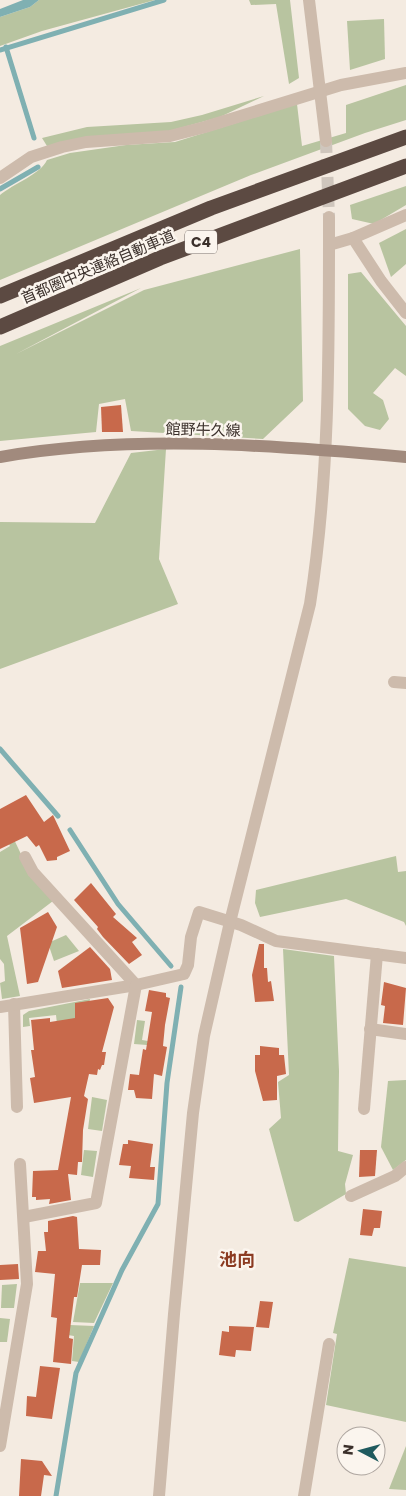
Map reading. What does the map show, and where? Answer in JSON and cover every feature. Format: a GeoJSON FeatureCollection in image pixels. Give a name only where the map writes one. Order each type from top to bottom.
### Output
{"type":"FeatureCollection","features":[{"type":"Feature","properties":{"kind":"highway","name":"首都圏中央連絡自動車道"},"geometry":{"type":"LineString","coordinates":[[0,296],[211,208],[406,137]]}},
{"type":"Feature","properties":{"kind":"highway","name":"首都圏中央連絡自動車道"},"geometry":{"type":"LineString","coordinates":[[0,327],[160,258],[406,166]]}},
{"type":"Feature","properties":{"kind":"main road","name":"館野牛久線"},"geometry":{"type":"LineString","coordinates":[[0,457],[112,444],[326,450],[406,458]]}},
{"type":"Feature","properties":{"kind":"street"},"geometry":{"type":"LineString","coordinates":[[309,0],[326,141]]}},
{"type":"Feature","properties":{"kind":"street"},"geometry":{"type":"LineString","coordinates":[[0,178],[31,157],[62,148],[86,142],[170,136],[321,91],[406,73]]}},
{"type":"Feature","properties":{"kind":"street"},"geometry":{"type":"LineString","coordinates":[[329,245],[353,238],[406,215]]}},
{"type":"Feature","properties":{"kind":"street"},"geometry":{"type":"LineString","coordinates":[[159,1496],[193,1113],[204,1036],[230,922],[310,604],[320,529],[326,450],[329,217]]}},
{"type":"Feature","properties":{"kind":"street"},"geometry":{"type":"LineString","coordinates":[[353,238],[380,282],[406,313]]}},
{"type":"Feature","properties":{"kind":"street"},"geometry":{"type":"LineString","coordinates":[[25,857],[34,872],[136,985]]}},
{"type":"Feature","properties":{"kind":"street"},"geometry":{"type":"LineString","coordinates":[[0,1006],[136,985],[184,974],[188,965],[191,937],[199,912],[276,940],[406,958]]}},
{"type":"Feature","properties":{"kind":"street"},"geometry":{"type":"LineString","coordinates":[[364,1109],[378,954]]}},
{"type":"Feature","properties":{"kind":"street"},"geometry":{"type":"LineString","coordinates":[[24,1217],[96,1203],[136,985]]}},
{"type":"Feature","properties":{"kind":"street"},"geometry":{"type":"LineString","coordinates":[[14,1004],[17,1107]]}},
{"type":"Feature","properties":{"kind":"street"},"geometry":{"type":"LineString","coordinates":[[370,1030],[406,1034]]}},
{"type":"Feature","properties":{"kind":"street"},"geometry":{"type":"LineString","coordinates":[[0,1446],[28,1284],[20,1164]]}},
{"type":"Feature","properties":{"kind":"street"},"geometry":{"type":"LineString","coordinates":[[351,1196],[395,1176],[406,1168]]}},
{"type":"Feature","properties":{"kind":"street"},"geometry":{"type":"LineString","coordinates":[[304,1496],[329,1344]]}},
{"type":"Feature","properties":{"kind":"green space"},"geometry":{"type":"Polygon","coordinates":[[[39,0],[155,0],[42,31],[0,46],[0,17],[30,7],[39,0]]]}},
{"type":"Feature","properties":{"kind":"green space"},"geometry":{"type":"Polygon","coordinates":[[[249,0],[290,0],[299,78],[289,84],[276,4],[251,5],[249,0]]]}},
{"type":"Feature","properties":{"kind":"green space"},"geometry":{"type":"Polygon","coordinates":[[[384,19],[385,59],[350,70],[347,21],[384,19]]]}},
{"type":"Feature","properties":{"kind":"green space"},"geometry":{"type":"Polygon","coordinates":[[[406,85],[406,120],[251,175],[0,280],[0,195],[39,170],[47,160],[70,153],[126,145],[175,142],[297,104],[302,146],[346,133],[346,105],[406,85]]]}},
{"type":"Feature","properties":{"kind":"green space"},"geometry":{"type":"Polygon","coordinates":[[[264,96],[220,117],[169,131],[47,146],[42,138],[87,127],[171,122],[202,115],[264,96]]]}},
{"type":"Feature","properties":{"kind":"green space"},"geometry":{"type":"Polygon","coordinates":[[[406,186],[406,205],[374,224],[352,219],[350,205],[406,186]]]}},
{"type":"Feature","properties":{"kind":"green space"},"geometry":{"type":"Polygon","coordinates":[[[406,229],[406,264],[391,277],[379,243],[406,229]]]}},
{"type":"Feature","properties":{"kind":"green space"},"geometry":{"type":"Polygon","coordinates":[[[300,249],[303,401],[263,439],[131,431],[125,399],[99,404],[96,432],[0,441],[0,346],[141,288],[16,354],[144,290],[300,249]]]}},
{"type":"Feature","properties":{"kind":"green space"},"geometry":{"type":"Polygon","coordinates":[[[361,272],[406,326],[406,376],[395,368],[373,393],[383,400],[389,419],[380,430],[365,426],[348,409],[348,274],[361,272]]]}},
{"type":"Feature","properties":{"kind":"green space"},"geometry":{"type":"Polygon","coordinates":[[[166,449],[159,559],[178,604],[0,669],[0,522],[95,523],[131,453],[166,449]]]}},
{"type":"Feature","properties":{"kind":"green space"},"geometry":{"type":"Polygon","coordinates":[[[9,829],[30,873],[53,901],[7,936],[20,996],[2,999],[0,983],[5,981],[4,964],[0,959],[0,852],[10,846],[3,832],[9,829]]]}},
{"type":"Feature","properties":{"kind":"green space"},"geometry":{"type":"Polygon","coordinates":[[[396,856],[398,872],[406,871],[406,926],[404,922],[346,899],[260,917],[255,903],[256,890],[396,856]]]}},
{"type":"Feature","properties":{"kind":"green space"},"geometry":{"type":"Polygon","coordinates":[[[66,935],[79,951],[54,961],[48,943],[66,935]]]}},
{"type":"Feature","properties":{"kind":"green space"},"geometry":{"type":"Polygon","coordinates":[[[283,949],[334,956],[339,1071],[338,1151],[353,1155],[345,1184],[346,1194],[298,1222],[294,1221],[269,1129],[281,1118],[278,1082],[289,1075],[283,949]]]}},
{"type":"Feature","properties":{"kind":"green space"},"geometry":{"type":"Polygon","coordinates":[[[90,999],[79,1042],[59,1042],[56,1015],[29,1018],[30,1026],[23,1027],[23,1015],[29,1011],[90,999]]]}},
{"type":"Feature","properties":{"kind":"green space"},"geometry":{"type":"Polygon","coordinates":[[[137,1020],[145,1021],[142,1040],[148,1041],[147,1045],[134,1044],[137,1020]]]}},
{"type":"Feature","properties":{"kind":"green space"},"geometry":{"type":"Polygon","coordinates":[[[406,1080],[406,1160],[393,1170],[381,1147],[388,1081],[406,1080]]]}},
{"type":"Feature","properties":{"kind":"green space"},"geometry":{"type":"Polygon","coordinates":[[[92,1097],[107,1100],[102,1131],[88,1129],[92,1097]]]}},
{"type":"Feature","properties":{"kind":"green space"},"geometry":{"type":"Polygon","coordinates":[[[84,1150],[97,1151],[93,1177],[81,1175],[84,1150]]]}},
{"type":"Feature","properties":{"kind":"green space"},"geometry":{"type":"Polygon","coordinates":[[[349,1258],[406,1267],[406,1422],[326,1405],[337,1334],[333,1333],[349,1258]]]}},
{"type":"Feature","properties":{"kind":"green space"},"geometry":{"type":"Polygon","coordinates":[[[80,1283],[113,1283],[94,1323],[73,1322],[80,1283]]]}},
{"type":"Feature","properties":{"kind":"green space"},"geometry":{"type":"Polygon","coordinates":[[[17,1284],[14,1308],[1,1308],[2,1285],[17,1284]]]}},
{"type":"Feature","properties":{"kind":"green space"},"geometry":{"type":"Polygon","coordinates":[[[0,1318],[10,1319],[7,1342],[0,1342],[0,1318]]]}},
{"type":"Feature","properties":{"kind":"green space"},"geometry":{"type":"Polygon","coordinates":[[[70,1325],[94,1326],[79,1362],[72,1361],[74,1336],[68,1335],[70,1325]]]}},
{"type":"Feature","properties":{"kind":"green space"},"geometry":{"type":"Polygon","coordinates":[[[406,1446],[406,1490],[389,1489],[406,1446]]]}},
{"type":"Feature","properties":{"kind":"water"},"geometry":{"type":"Polygon","coordinates":[[[23,0],[39,0],[30,7],[0,17],[0,9],[23,0]]]}},
{"type":"Feature","properties":{"kind":"building"},"geometry":{"type":"Polygon","coordinates":[[[121,405],[123,432],[102,432],[101,407],[121,405]]]}},
{"type":"Feature","properties":{"kind":"building"},"geometry":{"type":"Polygon","coordinates":[[[26,795],[44,822],[53,815],[70,851],[57,857],[57,860],[47,861],[39,845],[36,847],[27,836],[0,849],[0,809],[26,795]]]}},
{"type":"Feature","properties":{"kind":"building"},"geometry":{"type":"Polygon","coordinates":[[[91,883],[116,914],[113,917],[137,938],[132,942],[142,955],[129,964],[103,937],[97,929],[98,927],[74,900],[91,883]]]}},
{"type":"Feature","properties":{"kind":"building"},"geometry":{"type":"Polygon","coordinates":[[[48,912],[57,927],[38,982],[27,984],[20,928],[48,912]]]}},
{"type":"Feature","properties":{"kind":"building"},"geometry":{"type":"Polygon","coordinates":[[[259,944],[264,944],[264,968],[267,968],[268,982],[271,981],[274,1001],[255,1002],[252,975],[259,944]]]}},
{"type":"Feature","properties":{"kind":"building"},"geometry":{"type":"Polygon","coordinates":[[[90,947],[110,969],[112,980],[62,988],[58,971],[90,947]]]}},
{"type":"Feature","properties":{"kind":"building"},"geometry":{"type":"Polygon","coordinates":[[[384,982],[406,988],[403,1025],[383,1023],[385,1006],[381,1005],[384,982]]]}},
{"type":"Feature","properties":{"kind":"building"},"geometry":{"type":"Polygon","coordinates":[[[149,990],[166,993],[166,997],[170,998],[165,1025],[163,1046],[167,1047],[162,1076],[154,1074],[152,1099],[136,1098],[134,1090],[128,1090],[130,1074],[139,1075],[143,1049],[146,1050],[152,1012],[145,1011],[149,990]]]}},
{"type":"Feature","properties":{"kind":"building"},"geometry":{"type":"Polygon","coordinates":[[[108,998],[114,1007],[102,1052],[106,1052],[104,1065],[102,1065],[100,1070],[98,1069],[97,1075],[89,1074],[84,1096],[88,1099],[83,1130],[82,1162],[78,1162],[77,1175],[68,1174],[71,1200],[49,1204],[50,1199],[36,1200],[36,1197],[32,1197],[33,1171],[58,1170],[71,1097],[34,1103],[30,1078],[35,1077],[31,1050],[34,1050],[31,1020],[50,1018],[50,1022],[75,1018],[75,1003],[108,998]]]}},
{"type":"Feature","properties":{"kind":"building"},"geometry":{"type":"Polygon","coordinates":[[[260,1046],[279,1048],[279,1055],[284,1055],[286,1074],[277,1076],[277,1100],[263,1101],[255,1071],[255,1055],[260,1055],[260,1046]]]}},
{"type":"Feature","properties":{"kind":"building"},"geometry":{"type":"Polygon","coordinates":[[[128,1140],[153,1144],[150,1167],[155,1167],[154,1180],[129,1178],[131,1166],[119,1165],[123,1144],[128,1144],[128,1140]]]}},
{"type":"Feature","properties":{"kind":"building"},"geometry":{"type":"Polygon","coordinates":[[[360,1150],[377,1150],[375,1176],[359,1177],[360,1150]]]}},
{"type":"Feature","properties":{"kind":"building"},"geometry":{"type":"Polygon","coordinates":[[[363,1209],[382,1211],[380,1228],[374,1228],[372,1236],[360,1235],[363,1209]]]}},
{"type":"Feature","properties":{"kind":"building"},"geometry":{"type":"Polygon","coordinates":[[[73,1216],[77,1217],[79,1249],[101,1250],[100,1265],[82,1265],[77,1297],[74,1297],[69,1338],[73,1339],[71,1364],[53,1362],[57,1318],[51,1317],[55,1274],[35,1272],[38,1251],[46,1251],[44,1232],[48,1232],[48,1221],[73,1216]]]}},
{"type":"Feature","properties":{"kind":"building"},"geometry":{"type":"Polygon","coordinates":[[[18,1264],[19,1279],[0,1280],[0,1265],[18,1264]]]}},
{"type":"Feature","properties":{"kind":"building"},"geometry":{"type":"Polygon","coordinates":[[[260,1301],[273,1302],[269,1328],[256,1327],[260,1301]]]}},
{"type":"Feature","properties":{"kind":"building"},"geometry":{"type":"Polygon","coordinates":[[[229,1326],[254,1327],[251,1351],[236,1350],[235,1357],[219,1355],[222,1331],[229,1332],[229,1326]]]}},
{"type":"Feature","properties":{"kind":"building"},"geometry":{"type":"Polygon","coordinates":[[[40,1366],[60,1368],[52,1419],[26,1416],[27,1396],[36,1397],[40,1366]]]}},
{"type":"Feature","properties":{"kind":"building"},"geometry":{"type":"Polygon","coordinates":[[[21,1459],[42,1461],[52,1476],[44,1475],[41,1496],[19,1496],[21,1459]]]}},
{"type":"Feature","properties":{"kind":"waterway"},"geometry":{"type":"LineString","coordinates":[[0,50],[164,0]]}},
{"type":"Feature","properties":{"kind":"waterway"},"geometry":{"type":"LineString","coordinates":[[6,47],[34,138]]}},
{"type":"Feature","properties":{"kind":"waterway"},"geometry":{"type":"LineString","coordinates":[[0,189],[38,167]]}},
{"type":"Feature","properties":{"kind":"waterway"},"geometry":{"type":"LineString","coordinates":[[0,749],[58,816]]}},
{"type":"Feature","properties":{"kind":"waterway"},"geometry":{"type":"LineString","coordinates":[[70,830],[118,904],[171,966]]}},
{"type":"Feature","properties":{"kind":"waterway"},"geometry":{"type":"LineString","coordinates":[[56,1496],[76,1373],[122,1270],[158,1204],[167,1083],[181,987]]}},
{"type":"Feature","properties":{"kind":"tunnel"},"geometry":{"type":"LineString","coordinates":[[326,141],[329,217]]}},
{"type":"Feature","properties":{"kind":"district","name":"池向"},"geometry":{"type":"Point","coordinates":[237,1260]}}]}
